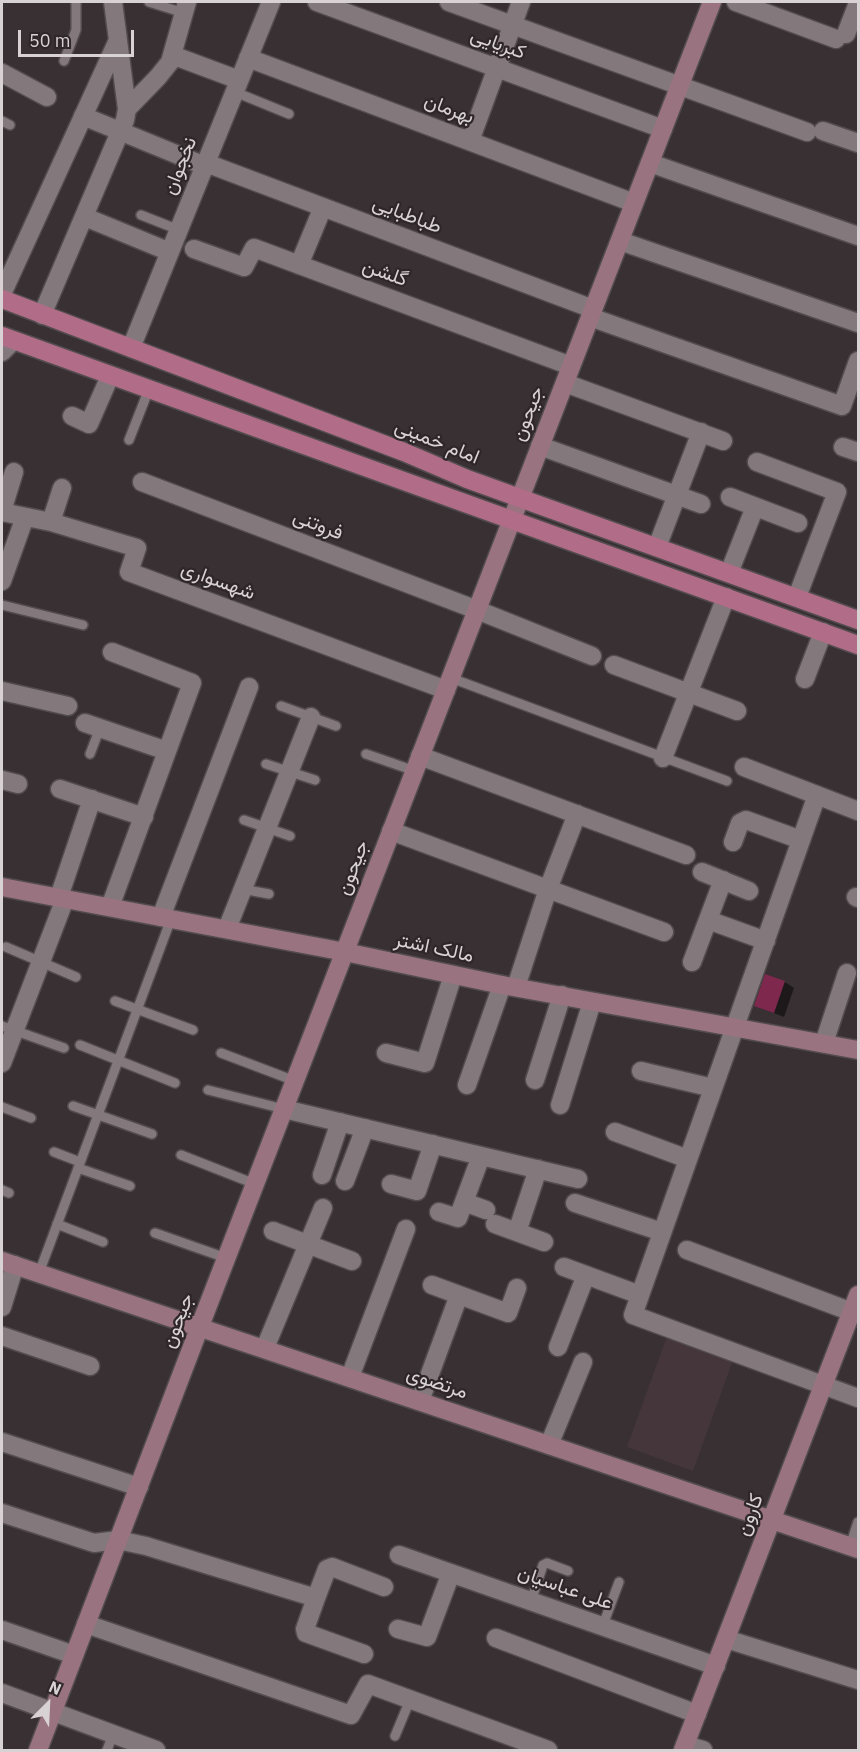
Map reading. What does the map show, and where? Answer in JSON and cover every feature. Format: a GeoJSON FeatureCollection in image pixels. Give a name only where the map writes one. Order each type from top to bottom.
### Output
{"type":"FeatureCollection","features":[{"type":"Feature","properties":{"kind":"main road","name":"جیحون"},"geometry":{"type":"LineString","coordinates":[[38,1750],[712,2]]}},
{"type":"Feature","properties":{"kind":"main road","name":"امام خمینی"},"geometry":{"type":"LineString","coordinates":[[2,299],[456,474],[858,620]]}},
{"type":"Feature","properties":{"kind":"main road"},"geometry":{"type":"LineString","coordinates":[[5,343],[149,389],[858,645]]}},
{"type":"Feature","properties":{"kind":"main road"},"geometry":{"type":"LineString","coordinates":[[446,497],[458,492],[461,484],[456,474]]}},
{"type":"Feature","properties":{"kind":"main road","name":"مالک اشتر"},"geometry":{"type":"LineString","coordinates":[[2,886],[592,1002],[858,1050]]}},
{"type":"Feature","properties":{"kind":"main road","name":"مرتضوی"},"geometry":{"type":"LineString","coordinates":[[8,1263],[854,1548]]}},
{"type":"Feature","properties":{"kind":"main road","name":"کارون"},"geometry":{"type":"LineString","coordinates":[[690,1749],[697,1714],[823,1387],[853,1321],[858,1295]]}},
{"type":"Feature","properties":{"kind":"street"},"geometry":{"type":"LineString","coordinates":[[42,315],[120,133],[127,109],[113,2]]}},
{"type":"Feature","properties":{"kind":"street","name":"نخجوان"},"geometry":{"type":"LineString","coordinates":[[131,348],[271,2]]}},
{"type":"Feature","properties":{"kind":"street","name":"کبریایی"},"geometry":{"type":"LineString","coordinates":[[317,2],[663,129]]}},
{"type":"Feature","properties":{"kind":"street"},"geometry":{"type":"LineString","coordinates":[[449,2],[679,86],[858,143]]}},
{"type":"Feature","properties":{"kind":"street"},"geometry":{"type":"LineString","coordinates":[[470,141],[521,2]]}},
{"type":"Feature","properties":{"kind":"street"},"geometry":{"type":"LineString","coordinates":[[736,2],[841,36],[858,3]]}},
{"type":"Feature","properties":{"kind":"street"},"geometry":{"type":"LineString","coordinates":[[127,109],[159,77],[170,62],[185,7]]}},
{"type":"Feature","properties":{"kind":"street"},"geometry":{"type":"LineString","coordinates":[[2,294],[117,40]]}},
{"type":"Feature","properties":{"kind":"street"},"geometry":{"type":"LineString","coordinates":[[172,55],[237,86]]}},
{"type":"Feature","properties":{"kind":"street","name":"بهرمان"},"geometry":{"type":"LineString","coordinates":[[248,58],[634,203]]}},
{"type":"Feature","properties":{"kind":"street"},"geometry":{"type":"LineString","coordinates":[[2,73],[47,97]]}},
{"type":"Feature","properties":{"kind":"street","name":"طباطبایی"},"geometry":{"type":"LineString","coordinates":[[83,116],[120,133],[323,207],[592,313],[842,406],[858,361]]}},
{"type":"Feature","properties":{"kind":"street"},"geometry":{"type":"LineString","coordinates":[[650,163],[858,236]]}},
{"type":"Feature","properties":{"kind":"street"},"geometry":{"type":"LineString","coordinates":[[299,265],[323,207]]}},
{"type":"Feature","properties":{"kind":"street"},"geometry":{"type":"LineString","coordinates":[[85,217],[170,252]]}},
{"type":"Feature","properties":{"kind":"street"},"geometry":{"type":"LineString","coordinates":[[620,241],[858,323]]}},
{"type":"Feature","properties":{"kind":"street","name":"گلشن"},"geometry":{"type":"LineString","coordinates":[[194,249],[244,267],[254,248],[568,374],[723,441]]}},
{"type":"Feature","properties":{"kind":"street"},"geometry":{"type":"LineString","coordinates":[[72,416],[96,427],[110,376]]}},
{"type":"Feature","properties":{"kind":"street"},"geometry":{"type":"LineString","coordinates":[[657,547],[701,432]]}},
{"type":"Feature","properties":{"kind":"street"},"geometry":{"type":"LineString","coordinates":[[540,446],[701,504]]}},
{"type":"Feature","properties":{"kind":"street"},"geometry":{"type":"LineString","coordinates":[[762,464],[837,492],[797,597]]}},
{"type":"Feature","properties":{"kind":"street"},"geometry":{"type":"LineString","coordinates":[[2,512],[14,472]]}},
{"type":"Feature","properties":{"kind":"street","name":"فروتنی"},"geometry":{"type":"LineString","coordinates":[[142,482],[592,656]]}},
{"type":"Feature","properties":{"kind":"street"},"geometry":{"type":"LineString","coordinates":[[51,522],[62,488]]}},
{"type":"Feature","properties":{"kind":"street"},"geometry":{"type":"LineString","coordinates":[[730,497],[798,523]]}},
{"type":"Feature","properties":{"kind":"street"},"geometry":{"type":"LineString","coordinates":[[729,573],[755,507]]}},
{"type":"Feature","properties":{"kind":"street","name":"شهسواری"},"geometry":{"type":"LineString","coordinates":[[2,512],[51,522],[137,548],[129,572],[448,684]]}},
{"type":"Feature","properties":{"kind":"street"},"geometry":{"type":"LineString","coordinates":[[2,581],[25,517]]}},
{"type":"Feature","properties":{"kind":"street"},"geometry":{"type":"LineString","coordinates":[[663,758],[726,597]]}},
{"type":"Feature","properties":{"kind":"street"},"geometry":{"type":"LineString","coordinates":[[805,679],[823,633]]}},
{"type":"Feature","properties":{"kind":"street"},"geometry":{"type":"LineString","coordinates":[[110,907],[192,683],[112,652]]}},
{"type":"Feature","properties":{"kind":"street"},"geometry":{"type":"LineString","coordinates":[[614,665],[738,711]]}},
{"type":"Feature","properties":{"kind":"street"},"geometry":{"type":"LineString","coordinates":[[166,918],[249,687]]}},
{"type":"Feature","properties":{"kind":"street"},"geometry":{"type":"LineString","coordinates":[[2,692],[68,706]]}},
{"type":"Feature","properties":{"kind":"street"},"geometry":{"type":"LineString","coordinates":[[226,929],[311,717]]}},
{"type":"Feature","properties":{"kind":"street"},"geometry":{"type":"LineString","coordinates":[[92,726],[167,751]]}},
{"type":"Feature","properties":{"kind":"street"},"geometry":{"type":"LineString","coordinates":[[417,764],[576,814],[686,855]]}},
{"type":"Feature","properties":{"kind":"street"},"geometry":{"type":"LineString","coordinates":[[744,767],[858,811]]}},
{"type":"Feature","properties":{"kind":"street"},"geometry":{"type":"LineString","coordinates":[[60,789],[144,817]]}},
{"type":"Feature","properties":{"kind":"street"},"geometry":{"type":"LineString","coordinates":[[817,795],[633,1315],[858,1398]]}},
{"type":"Feature","properties":{"kind":"street"},"geometry":{"type":"LineString","coordinates":[[2,1063],[8,1028],[40,962],[92,798]]}},
{"type":"Feature","properties":{"kind":"street"},"geometry":{"type":"LineString","coordinates":[[467,1085],[509,986],[576,814]]}},
{"type":"Feature","properties":{"kind":"street"},"geometry":{"type":"LineString","coordinates":[[733,842],[743,820],[801,840]]}},
{"type":"Feature","properties":{"kind":"street"},"geometry":{"type":"LineString","coordinates":[[391,831],[664,932]]}},
{"type":"Feature","properties":{"kind":"street"},"geometry":{"type":"LineString","coordinates":[[702,872],[749,891]]}},
{"type":"Feature","properties":{"kind":"street"},"geometry":{"type":"LineString","coordinates":[[692,962],[723,880]]}},
{"type":"Feature","properties":{"kind":"street"},"geometry":{"type":"LineString","coordinates":[[708,920],[765,941]]}},
{"type":"Feature","properties":{"kind":"street"},"geometry":{"type":"LineString","coordinates":[[824,1043],[853,972]]}},
{"type":"Feature","properties":{"kind":"street"},"geometry":{"type":"LineString","coordinates":[[386,1053],[425,1063],[453,975]]}},
{"type":"Feature","properties":{"kind":"street"},"geometry":{"type":"LineString","coordinates":[[535,1080],[562,995]]}},
{"type":"Feature","properties":{"kind":"street"},"geometry":{"type":"LineString","coordinates":[[560,1105],[592,1002]]}},
{"type":"Feature","properties":{"kind":"street"},"geometry":{"type":"LineString","coordinates":[[641,1071],[713,1088]]}},
{"type":"Feature","properties":{"kind":"street"},"geometry":{"type":"LineString","coordinates":[[284,1109],[578,1179]]}},
{"type":"Feature","properties":{"kind":"street"},"geometry":{"type":"LineString","coordinates":[[322,1175],[340,1122]]}},
{"type":"Feature","properties":{"kind":"street"},"geometry":{"type":"LineString","coordinates":[[345,1181],[365,1128]]}},
{"type":"Feature","properties":{"kind":"street"},"geometry":{"type":"LineString","coordinates":[[615,1132],[688,1159]]}},
{"type":"Feature","properties":{"kind":"street"},"geometry":{"type":"LineString","coordinates":[[391,1184],[417,1191],[433,1144]]}},
{"type":"Feature","properties":{"kind":"street"},"geometry":{"type":"LineString","coordinates":[[439,1212],[458,1218],[482,1156]]}},
{"type":"Feature","properties":{"kind":"street"},"geometry":{"type":"LineString","coordinates":[[517,1232],[538,1169]]}},
{"type":"Feature","properties":{"kind":"street"},"geometry":{"type":"LineString","coordinates":[[464,1202],[517,1232],[544,1242]]}},
{"type":"Feature","properties":{"kind":"street"},"geometry":{"type":"LineString","coordinates":[[575,1203],[662,1232]]}},
{"type":"Feature","properties":{"kind":"street"},"geometry":{"type":"LineString","coordinates":[[265,1348],[323,1208]]}},
{"type":"Feature","properties":{"kind":"street"},"geometry":{"type":"LineString","coordinates":[[350,1377],[406,1228]]}},
{"type":"Feature","properties":{"kind":"street"},"geometry":{"type":"LineString","coordinates":[[273,1231],[352,1261]]}},
{"type":"Feature","properties":{"kind":"street"},"geometry":{"type":"LineString","coordinates":[[687,1251],[853,1321]]}},
{"type":"Feature","properties":{"kind":"street"},"geometry":{"type":"LineString","coordinates":[[2,1306],[8,1263]]}},
{"type":"Feature","properties":{"kind":"street"},"geometry":{"type":"LineString","coordinates":[[564,1267],[640,1294]]}},
{"type":"Feature","properties":{"kind":"street"},"geometry":{"type":"LineString","coordinates":[[558,1347],[586,1275]]}},
{"type":"Feature","properties":{"kind":"street"},"geometry":{"type":"LineString","coordinates":[[432,1285],[508,1313],[517,1288]]}},
{"type":"Feature","properties":{"kind":"street"},"geometry":{"type":"LineString","coordinates":[[420,1401],[459,1295]]}},
{"type":"Feature","properties":{"kind":"street"},"geometry":{"type":"LineString","coordinates":[[2,1336],[90,1366]]}},
{"type":"Feature","properties":{"kind":"street"},"geometry":{"type":"LineString","coordinates":[[549,1445],[583,1362]]}},
{"type":"Feature","properties":{"kind":"street"},"geometry":{"type":"LineString","coordinates":[[2,1442],[139,1487]]}},
{"type":"Feature","properties":{"kind":"street"},"geometry":{"type":"LineString","coordinates":[[2,1513],[94,1543],[118,1540],[146,1546],[316,1598]]}},
{"type":"Feature","properties":{"kind":"street","name":"علی عباسیان"},"geometry":{"type":"LineString","coordinates":[[399,1555],[716,1666]]}},
{"type":"Feature","properties":{"kind":"street"},"geometry":{"type":"LineString","coordinates":[[364,1654],[306,1633],[305,1629],[327,1569],[332,1567],[384,1587]]}},
{"type":"Feature","properties":{"kind":"street"},"geometry":{"type":"LineString","coordinates":[[398,1629],[427,1637],[451,1573]]}},
{"type":"Feature","properties":{"kind":"street"},"geometry":{"type":"LineString","coordinates":[[86,1624],[351,1715],[368,1684],[548,1750]]}},
{"type":"Feature","properties":{"kind":"street"},"geometry":{"type":"LineString","coordinates":[[2,1630],[74,1655]]}},
{"type":"Feature","properties":{"kind":"street"},"geometry":{"type":"LineString","coordinates":[[496,1638],[697,1714]]}},
{"type":"Feature","properties":{"kind":"street"},"geometry":{"type":"LineString","coordinates":[[726,1638],[858,1680]]}},
{"type":"Feature","properties":{"kind":"street"},"geometry":{"type":"LineString","coordinates":[[2,1694],[52,1713],[110,1743],[156,1750]]}},
{"type":"Feature","properties":{"kind":"lane"},"geometry":{"type":"LineString","coordinates":[[64,61],[76,30],[76,2]]}},
{"type":"Feature","properties":{"kind":"lane"},"geometry":{"type":"LineString","coordinates":[[149,2],[185,7]]}},
{"type":"Feature","properties":{"kind":"lane"},"geometry":{"type":"LineString","coordinates":[[237,86],[289,114]]}},
{"type":"Feature","properties":{"kind":"lane"},"geometry":{"type":"LineString","coordinates":[[141,215],[179,230]]}},
{"type":"Feature","properties":{"kind":"lane"},"geometry":{"type":"LineString","coordinates":[[129,440],[149,389]]}},
{"type":"Feature","properties":{"kind":"lane"},"geometry":{"type":"LineString","coordinates":[[2,605],[83,625]]}},
{"type":"Feature","properties":{"kind":"lane"},"geometry":{"type":"LineString","coordinates":[[448,684],[727,781]]}},
{"type":"Feature","properties":{"kind":"lane"},"geometry":{"type":"LineString","coordinates":[[281,706],[336,726]]}},
{"type":"Feature","properties":{"kind":"lane"},"geometry":{"type":"LineString","coordinates":[[90,754],[92,726]]}},
{"type":"Feature","properties":{"kind":"lane"},"geometry":{"type":"LineString","coordinates":[[366,754],[417,764]]}},
{"type":"Feature","properties":{"kind":"lane"},"geometry":{"type":"LineString","coordinates":[[266,764],[315,780]]}},
{"type":"Feature","properties":{"kind":"lane"},"geometry":{"type":"LineString","coordinates":[[244,820],[290,836]]}},
{"type":"Feature","properties":{"kind":"lane"},"geometry":{"type":"LineString","coordinates":[[242,889],[269,894]]}},
{"type":"Feature","properties":{"kind":"lane"},"geometry":{"type":"LineString","coordinates":[[39,1273],[137,1009],[166,918]]}},
{"type":"Feature","properties":{"kind":"lane"},"geometry":{"type":"LineString","coordinates":[[6,947],[76,978]]}},
{"type":"Feature","properties":{"kind":"lane"},"geometry":{"type":"LineString","coordinates":[[115,1001],[193,1030]]}},
{"type":"Feature","properties":{"kind":"lane"},"geometry":{"type":"LineString","coordinates":[[8,1028],[64,1048]]}},
{"type":"Feature","properties":{"kind":"lane"},"geometry":{"type":"LineString","coordinates":[[80,1045],[175,1083]]}},
{"type":"Feature","properties":{"kind":"lane"},"geometry":{"type":"LineString","coordinates":[[221,1053],[295,1081]]}},
{"type":"Feature","properties":{"kind":"lane"},"geometry":{"type":"LineString","coordinates":[[208,1090],[284,1109]]}},
{"type":"Feature","properties":{"kind":"lane"},"geometry":{"type":"LineString","coordinates":[[73,1106],[152,1134]]}},
{"type":"Feature","properties":{"kind":"lane"},"geometry":{"type":"LineString","coordinates":[[2,1107],[31,1118]]}},
{"type":"Feature","properties":{"kind":"lane"},"geometry":{"type":"LineString","coordinates":[[54,1152],[130,1186]]}},
{"type":"Feature","properties":{"kind":"lane"},"geometry":{"type":"LineString","coordinates":[[181,1155],[255,1184]]}},
{"type":"Feature","properties":{"kind":"lane"},"geometry":{"type":"LineString","coordinates":[[57,1224],[103,1242]]}},
{"type":"Feature","properties":{"kind":"lane"},"geometry":{"type":"LineString","coordinates":[[155,1233],[226,1258]]}},
{"type":"Feature","properties":{"kind":"lane"},"geometry":{"type":"LineString","coordinates":[[854,1548],[858,1522]]}},
{"type":"Feature","properties":{"kind":"lane"},"geometry":{"type":"LineString","coordinates":[[531,1601],[543,1565],[547,1563],[568,1571]]}},
{"type":"Feature","properties":{"kind":"lane"},"geometry":{"type":"LineString","coordinates":[[603,1625],[619,1582]]}},
{"type":"Feature","properties":{"kind":"lane"},"geometry":{"type":"LineString","coordinates":[[395,1736],[410,1700]]}},
{"type":"Feature","properties":{"kind":"shaded area"},"geometry":{"type":"Polygon","coordinates":[[[667,1336],[733,1360],[693,1471],[627,1447],[667,1336]]]}},
{"type":"Feature","properties":{"kind":"building"},"geometry":{"type":"Polygon","coordinates":[[[765,974],[785,981],[774,1013],[754,1006],[765,974]]]}}]}
